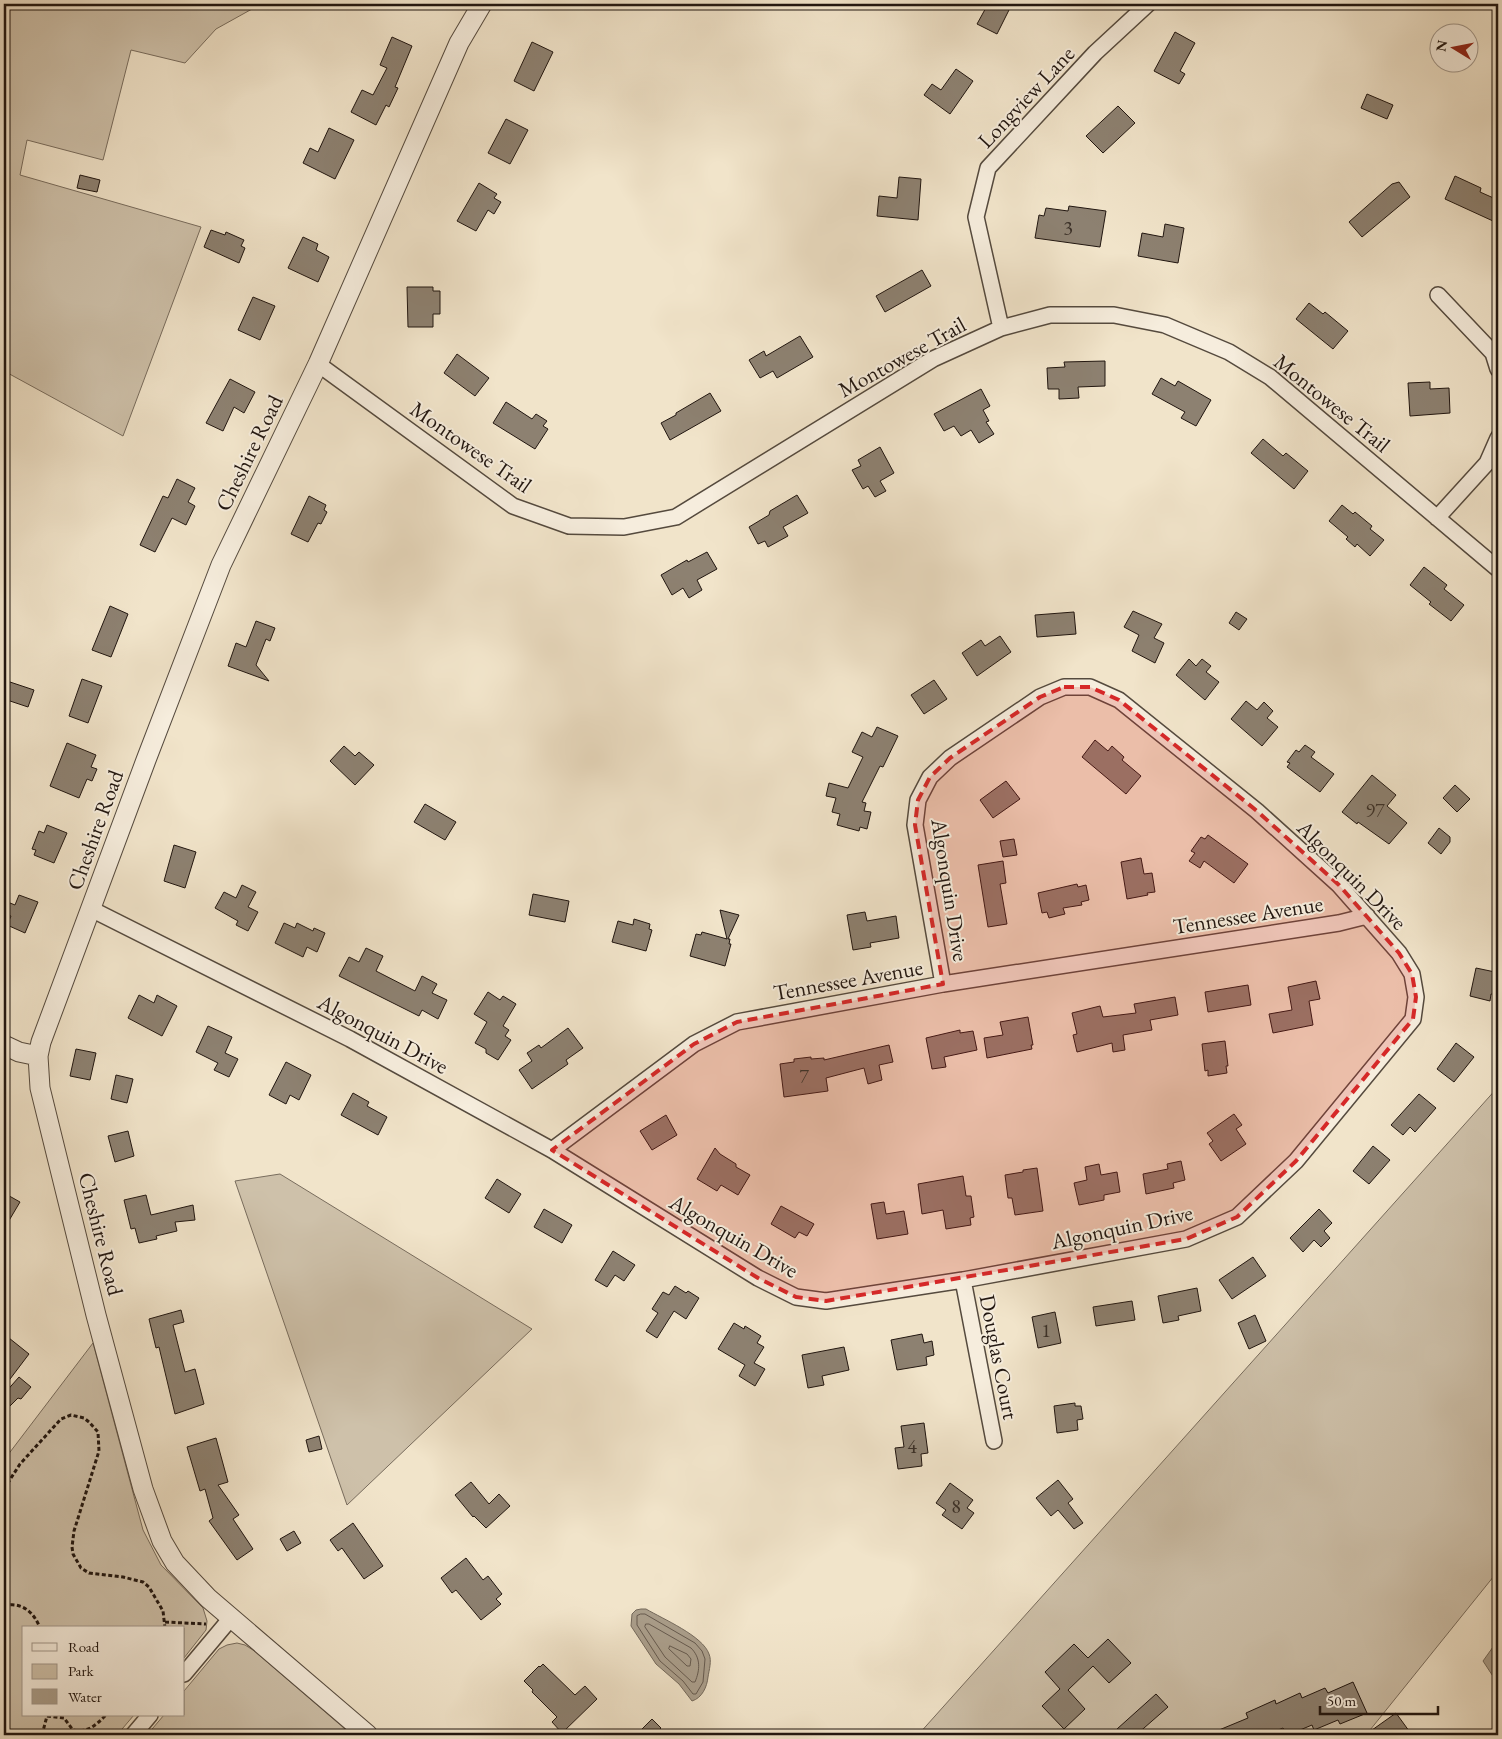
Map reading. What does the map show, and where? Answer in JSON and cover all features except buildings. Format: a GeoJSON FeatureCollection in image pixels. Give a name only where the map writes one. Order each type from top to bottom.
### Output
{"type":"FeatureCollection","features":[{"type":"Feature","properties":{"kind":"street","name":"Cheshire Road"},"geometry":{"type":"LineString","coordinates":[[368,1735],[190,1581],[175,1563],[155,1526],[142,1490],[109,1365],[40,1088],[38,1056],[41,1042],[90,909],[222,565],[318,364],[459,43],[482,4]]}},
{"type":"Feature","properties":{"kind":"street","name":"Longview Lane"},"geometry":{"type":"LineString","coordinates":[[1001,328],[976,217],[988,168],[1095,54],[1148,4]]}},
{"type":"Feature","properties":{"kind":"street"},"geometry":{"type":"LineString","coordinates":[[1438,294],[1493,353],[1498,369]]}},
{"type":"Feature","properties":{"kind":"street","name":"Montowese Trail"},"geometry":{"type":"LineString","coordinates":[[318,364],[513,506],[569,526],[624,527],[676,517],[934,359],[1001,328],[1050,315],[1114,315],[1165,325],[1230,352],[1270,377],[1498,569]]}},
{"type":"Feature","properties":{"kind":"street"},"geometry":{"type":"LineString","coordinates":[[1437,518],[1487,463],[1498,438]]}},
{"type":"Feature","properties":{"kind":"street","name":"Algonquin Drive"},"geometry":{"type":"LineString","coordinates":[[90,909],[350,1039],[552,1150],[758,1278],[796,1297],[826,1301],[963,1280],[1186,1239],[1237,1217],[1296,1161],[1413,1019],[1416,997],[1412,974],[1398,953],[1339,885],[1257,811],[1119,700],[1090,687],[1064,687],[1040,697],[950,758],[930,777],[918,800],[915,825],[943,984]]}},
{"type":"Feature","properties":{"kind":"street","name":"Tennessee Avenue"},"geometry":{"type":"LineString","coordinates":[[552,1150],[694,1044],[738,1022],[943,984],[1339,923],[1367,916]]}},
{"type":"Feature","properties":{"kind":"street"},"geometry":{"type":"LineString","coordinates":[[4,1045],[19,1052],[38,1056]]}},
{"type":"Feature","properties":{"kind":"street","name":"Douglas Court"},"geometry":{"type":"LineString","coordinates":[[963,1280],[994,1441]]}},
{"type":"Feature","properties":{"kind":"street"},"geometry":{"type":"LineString","coordinates":[[185,1673],[231,1618]]}},
{"type":"Feature","properties":{"kind":"street"},"geometry":{"type":"LineString","coordinates":[[133,1735],[149,1716]]}},
{"type":"Feature","properties":{"kind":"path"},"geometry":{"type":"LineString","coordinates":[[4,1489],[20,1464],[61,1419],[71,1415],[84,1418],[89,1422],[98,1432],[99,1451],[74,1531],[73,1554],[81,1568],[89,1574],[123,1576],[143,1582],[149,1587],[160,1606],[165,1626]]}},
{"type":"Feature","properties":{"kind":"path"},"geometry":{"type":"LineString","coordinates":[[4,1606],[10,1604],[23,1607],[32,1612],[39,1626]]}},
{"type":"Feature","properties":{"kind":"path"},"geometry":{"type":"LineString","coordinates":[[165,1622],[206,1624]]}},
{"type":"Feature","properties":{"kind":"path"},"geometry":{"type":"LineString","coordinates":[[42,1735],[47,1716],[64,1718],[73,1730]]}},
{"type":"Feature","properties":{"kind":"path"},"geometry":{"type":"LineString","coordinates":[[73,1730],[86,1730],[95,1726],[105,1716]]}},
{"type":"Feature","properties":{"kind":"path"},"geometry":{"type":"LineString","coordinates":[[70,1735],[73,1730]]}},
{"type":"Feature","properties":{"kind":"highlighted area"},"geometry":{"type":"Polygon","coordinates":[[[1064,687],[1090,687],[1119,700],[1257,811],[1339,885],[1399,953],[1412,974],[1416,997],[1413,1019],[1296,1161],[1237,1217],[1186,1239],[826,1301],[796,1297],[758,1278],[552,1150],[694,1044],[737,1022],[943,984],[915,825],[918,800],[930,777],[950,758],[1040,697],[1064,687]]]}},
{"type":"Feature","properties":{"kind":"green space"},"geometry":{"type":"Polygon","coordinates":[[[4,4],[261,4],[216,29],[185,63],[131,50],[103,160],[27,140],[20,175],[201,227],[123,436],[4,371],[4,4]]]}},
{"type":"Feature","properties":{"kind":"green space"},"geometry":{"type":"Polygon","coordinates":[[[1498,1087],[1498,1571],[1366,1735],[918,1735],[1498,1087]]]}},
{"type":"Feature","properties":{"kind":"green space"},"geometry":{"type":"Polygon","coordinates":[[[280,1174],[532,1329],[347,1505],[235,1181],[280,1174]]]}},
{"type":"Feature","properties":{"kind":"green space"},"geometry":{"type":"Polygon","coordinates":[[[93,1343],[143,1530],[161,1565],[203,1608],[207,1621],[206,1630],[185,1657],[185,1626],[22,1626],[22,1716],[133,1716],[117,1735],[4,1735],[4,1460],[93,1343]]]}},
{"type":"Feature","properties":{"kind":"green space"},"geometry":{"type":"Polygon","coordinates":[[[237,1643],[253,1650],[352,1735],[147,1735],[163,1716],[185,1716],[185,1690],[219,1649],[237,1643]]]}},
{"type":"Feature","properties":{"kind":"water"},"geometry":{"type":"Polygon","coordinates":[[[646,1609],[691,1634],[705,1647],[709,1654],[710,1665],[705,1688],[696,1700],[692,1701],[679,1684],[656,1664],[631,1626],[632,1614],[636,1610],[646,1609]]]}},
{"type":"Feature","properties":{"kind":"water"},"geometry":{"type":"Polygon","coordinates":[[[1498,1640],[1498,1684],[1483,1661],[1498,1640]]]}}]}
